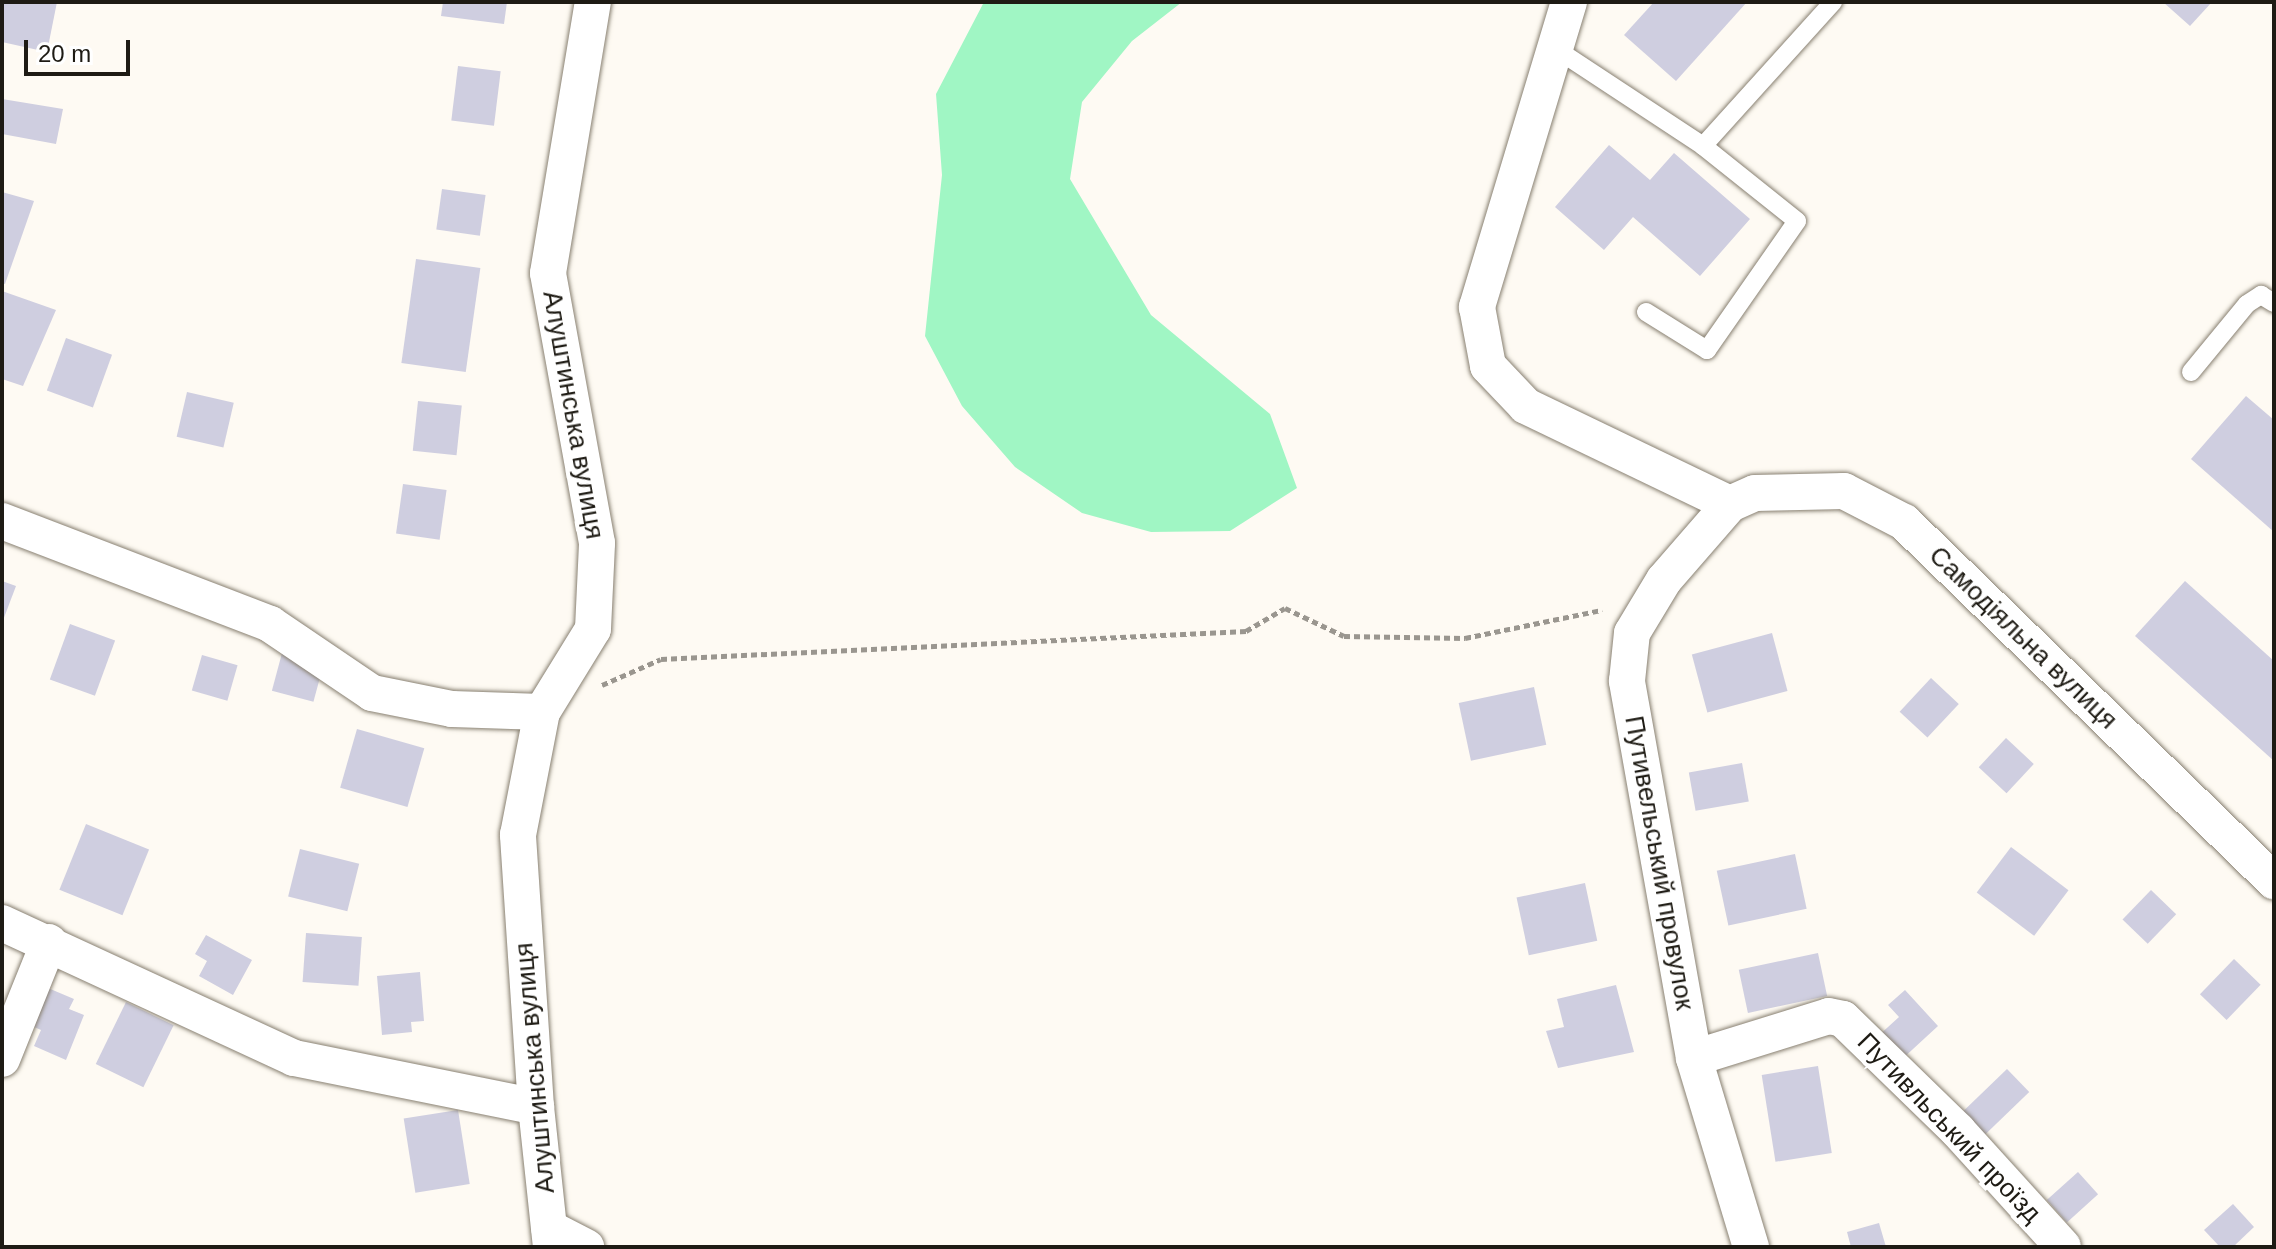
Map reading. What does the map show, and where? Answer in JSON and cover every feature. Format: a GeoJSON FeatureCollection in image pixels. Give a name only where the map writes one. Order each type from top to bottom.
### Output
{"type":"FeatureCollection","features":[{"type":"Feature","properties":{"kind":"street","name":"Алуштинська вулиця"},"geometry":{"type":"LineString","coordinates":[[550,1238],[536,1107],[518,835],[542,712],[593,629],[597,543],[548,273],[593,2]]}},
{"type":"Feature","properties":{"kind":"street"},"geometry":{"type":"LineString","coordinates":[[1569,2],[1477,307],[1488,366],[1526,406],[1730,504]]}},
{"type":"Feature","properties":{"kind":"street","name":"Самодіяльна вулиця"},"geometry":{"type":"LineString","coordinates":[[1730,504],[1755,493],[1844,491],[1904,522],[2274,881]]}},
{"type":"Feature","properties":{"kind":"street","name":"Путивельський провулок"},"geometry":{"type":"LineString","coordinates":[[1730,504],[1664,580],[1632,633],[1627,681],[1694,1058],[1751,1247]]}},
{"type":"Feature","properties":{"kind":"street"},"geometry":{"type":"LineString","coordinates":[[2,521],[270,624],[372,693],[452,709],[542,712]]}},
{"type":"Feature","properties":{"kind":"street"},"geometry":{"type":"LineString","coordinates":[[2,923],[49,942],[294,1058],[536,1107]]}},
{"type":"Feature","properties":{"kind":"street"},"geometry":{"type":"LineString","coordinates":[[2,1059],[49,942]]}},
{"type":"Feature","properties":{"kind":"street","name":"Путивльський проїзд"},"geometry":{"type":"LineString","coordinates":[[1694,1058],[1829,1016],[1843,1019],[1958,1131],[2063,1247]]}},
{"type":"Feature","properties":{"kind":"street"},"geometry":{"type":"LineString","coordinates":[[550,1238],[586,1247]]}},
{"type":"Feature","properties":{"kind":"lane"},"geometry":{"type":"LineString","coordinates":[[1703,146],[1833,2]]}},
{"type":"Feature","properties":{"kind":"lane"},"geometry":{"type":"LineString","coordinates":[[1553,47],[1703,146],[1797,221],[1707,350],[1646,312]]}},
{"type":"Feature","properties":{"kind":"lane"},"geometry":{"type":"LineString","coordinates":[[2191,372],[2247,304],[2261,295],[2274,303]]}},
{"type":"Feature","properties":{"kind":"path"},"geometry":{"type":"LineString","coordinates":[[595,688],[661,659],[1246,631],[1285,608],[1344,636],[1465,638],[1549,625],[1617,606]]}},
{"type":"Feature","properties":{"kind":"green space"},"geometry":{"type":"Polygon","coordinates":[[[984,2],[1182,2],[1132,41],[1082,102],[1070,179],[1151,315],[1270,414],[1297,488],[1230,531],[1151,532],[1082,513],[1015,467],[962,406],[925,336],[942,175],[936,94],[984,2]]]}},
{"type":"Feature","properties":{"kind":"building"},"geometry":{"type":"Polygon","coordinates":[[[2,2],[57,2],[47,52],[2,42],[2,2]]]}},
{"type":"Feature","properties":{"kind":"building"},"geometry":{"type":"Polygon","coordinates":[[[443,2],[507,2],[504,24],[441,16],[443,2]]]}},
{"type":"Feature","properties":{"kind":"building"},"geometry":{"type":"Polygon","coordinates":[[[1654,2],[1747,2],[1676,81],[1624,35],[1654,2]]]}},
{"type":"Feature","properties":{"kind":"building"},"geometry":{"type":"Polygon","coordinates":[[[2163,2],[2212,2],[2190,26],[2163,2]]]}},
{"type":"Feature","properties":{"kind":"building"},"geometry":{"type":"Polygon","coordinates":[[[458,66],[501,71],[494,126],[451,121],[458,66]]]}},
{"type":"Feature","properties":{"kind":"building"},"geometry":{"type":"Polygon","coordinates":[[[2,99],[63,109],[56,144],[2,134],[2,99]]]}},
{"type":"Feature","properties":{"kind":"building"},"geometry":{"type":"Polygon","coordinates":[[[1609,145],[1650,180],[1674,153],[1750,219],[1700,276],[1633,217],[1604,250],[1555,207],[1609,145]]]}},
{"type":"Feature","properties":{"kind":"building"},"geometry":{"type":"Polygon","coordinates":[[[442,189],[486,195],[480,236],[436,230],[442,189]]]}},
{"type":"Feature","properties":{"kind":"building"},"geometry":{"type":"Polygon","coordinates":[[[2,192],[34,201],[5,284],[2,283],[2,192]]]}},
{"type":"Feature","properties":{"kind":"building"},"geometry":{"type":"Polygon","coordinates":[[[416,259],[480,268],[466,372],[401,363],[416,259]]]}},
{"type":"Feature","properties":{"kind":"building"},"geometry":{"type":"Polygon","coordinates":[[[2,291],[56,310],[23,386],[2,379],[2,291]]]}},
{"type":"Feature","properties":{"kind":"building"},"geometry":{"type":"Polygon","coordinates":[[[66,338],[112,355],[93,407],[47,391],[66,338]]]}},
{"type":"Feature","properties":{"kind":"building"},"geometry":{"type":"Polygon","coordinates":[[[187,392],[234,403],[223,448],[177,437],[187,392]]]}},
{"type":"Feature","properties":{"kind":"building"},"geometry":{"type":"Polygon","coordinates":[[[2246,396],[2274,420],[2274,532],[2191,459],[2246,396]]]}},
{"type":"Feature","properties":{"kind":"building"},"geometry":{"type":"Polygon","coordinates":[[[418,401],[462,406],[457,455],[413,451],[418,401]]]}},
{"type":"Feature","properties":{"kind":"building"},"geometry":{"type":"Polygon","coordinates":[[[403,484],[447,490],[440,540],[396,534],[403,484]]]}},
{"type":"Feature","properties":{"kind":"building"},"geometry":{"type":"Polygon","coordinates":[[[2,581],[16,586],[2,623],[2,581]]]}},
{"type":"Feature","properties":{"kind":"building"},"geometry":{"type":"Polygon","coordinates":[[[2185,581],[2274,661],[2274,761],[2135,636],[2185,581]]]}},
{"type":"Feature","properties":{"kind":"building"},"geometry":{"type":"Polygon","coordinates":[[[70,624],[115,640],[95,696],[50,679],[70,624]]]}},
{"type":"Feature","properties":{"kind":"building"},"geometry":{"type":"Polygon","coordinates":[[[1772,633],[1788,691],[1707,712],[1692,654],[1772,633]]]}},
{"type":"Feature","properties":{"kind":"building"},"geometry":{"type":"Polygon","coordinates":[[[282,653],[324,664],[313,702],[272,691],[282,653]]]}},
{"type":"Feature","properties":{"kind":"building"},"geometry":{"type":"Polygon","coordinates":[[[202,655],[238,665],[227,701],[192,691],[202,655]]]}},
{"type":"Feature","properties":{"kind":"building"},"geometry":{"type":"Polygon","coordinates":[[[1931,678],[1959,704],[1927,738],[1900,712],[1931,678]]]}},
{"type":"Feature","properties":{"kind":"building"},"geometry":{"type":"Polygon","coordinates":[[[1534,687],[1546,745],[1471,761],[1459,703],[1534,687]]]}},
{"type":"Feature","properties":{"kind":"building"},"geometry":{"type":"Polygon","coordinates":[[[357,729],[424,748],[407,807],[340,788],[357,729]]]}},
{"type":"Feature","properties":{"kind":"building"},"geometry":{"type":"Polygon","coordinates":[[[2006,738],[2034,764],[2007,793],[1979,767],[2006,738]]]}},
{"type":"Feature","properties":{"kind":"building"},"geometry":{"type":"Polygon","coordinates":[[[1742,763],[1749,801],[1696,811],[1689,772],[1742,763]]]}},
{"type":"Feature","properties":{"kind":"building"},"geometry":{"type":"Polygon","coordinates":[[[86,824],[149,849],[122,915],[59,890],[86,824]]]}},
{"type":"Feature","properties":{"kind":"building"},"geometry":{"type":"Polygon","coordinates":[[[2011,847],[2069,890],[2034,936],[1977,893],[2011,847]]]}},
{"type":"Feature","properties":{"kind":"building"},"geometry":{"type":"Polygon","coordinates":[[[300,849],[359,864],[347,911],[288,897],[300,849]]]}},
{"type":"Feature","properties":{"kind":"building"},"geometry":{"type":"Polygon","coordinates":[[[1795,854],[1807,909],[1728,925],[1717,871],[1795,854]]]}},
{"type":"Feature","properties":{"kind":"building"},"geometry":{"type":"Polygon","coordinates":[[[1585,883],[1597,941],[1529,955],[1517,898],[1585,883]]]}},
{"type":"Feature","properties":{"kind":"building"},"geometry":{"type":"Polygon","coordinates":[[[2151,890],[2176,914],[2148,944],[2123,919],[2151,890]]]}},
{"type":"Feature","properties":{"kind":"building"},"geometry":{"type":"Polygon","coordinates":[[[306,933],[362,937],[358,986],[303,982],[306,933]]]}},
{"type":"Feature","properties":{"kind":"building"},"geometry":{"type":"Polygon","coordinates":[[[206,935],[252,960],[233,995],[199,976],[207,961],[195,954],[206,935]]]}},
{"type":"Feature","properties":{"kind":"building"},"geometry":{"type":"Polygon","coordinates":[[[1818,953],[1827,996],[1748,1013],[1739,970],[1818,953]]]}},
{"type":"Feature","properties":{"kind":"building"},"geometry":{"type":"Polygon","coordinates":[[[2234,959],[2261,985],[2227,1020],[2200,994],[2234,959]]]}},
{"type":"Feature","properties":{"kind":"building"},"geometry":{"type":"Polygon","coordinates":[[[420,972],[424,1021],[411,1022],[412,1032],[382,1035],[377,976],[420,972]]]}},
{"type":"Feature","properties":{"kind":"building"},"geometry":{"type":"Polygon","coordinates":[[[1616,985],[1634,1052],[1558,1068],[1546,1031],[1564,1027],[1557,999],[1616,985]]]}},
{"type":"Feature","properties":{"kind":"building"},"geometry":{"type":"Polygon","coordinates":[[[48,988],[74,999],[69,1009],[84,1015],[66,1060],[34,1046],[41,1030],[32,1026],[48,988]]]}},
{"type":"Feature","properties":{"kind":"building"},"geometry":{"type":"Polygon","coordinates":[[[1905,990],[1938,1026],[1900,1061],[1877,1037],[1899,1017],[1888,1005],[1905,990]]]}},
{"type":"Feature","properties":{"kind":"building"},"geometry":{"type":"Polygon","coordinates":[[[126,1002],[174,1025],[143,1087],[96,1064],[126,1002]]]}},
{"type":"Feature","properties":{"kind":"building"},"geometry":{"type":"Polygon","coordinates":[[[1818,1066],[1832,1153],[1775,1162],[1762,1075],[1818,1066]]]}},
{"type":"Feature","properties":{"kind":"building"},"geometry":{"type":"Polygon","coordinates":[[[2007,1069],[2029,1092],[1985,1135],[1962,1112],[2007,1069]]]}},
{"type":"Feature","properties":{"kind":"building"},"geometry":{"type":"Polygon","coordinates":[[[458,1110],[470,1184],[415,1193],[404,1119],[458,1110]]]}},
{"type":"Feature","properties":{"kind":"building"},"geometry":{"type":"Polygon","coordinates":[[[2078,1172],[2098,1194],[2067,1222],[2047,1200],[2078,1172]]]}},
{"type":"Feature","properties":{"kind":"building"},"geometry":{"type":"Polygon","coordinates":[[[2233,1204],[2254,1227],[2233,1247],[2220,1247],[2204,1230],[2233,1204]]]}},
{"type":"Feature","properties":{"kind":"building"},"geometry":{"type":"Polygon","coordinates":[[[1879,1223],[1886,1247],[1851,1247],[1847,1232],[1879,1223]]]}}]}
